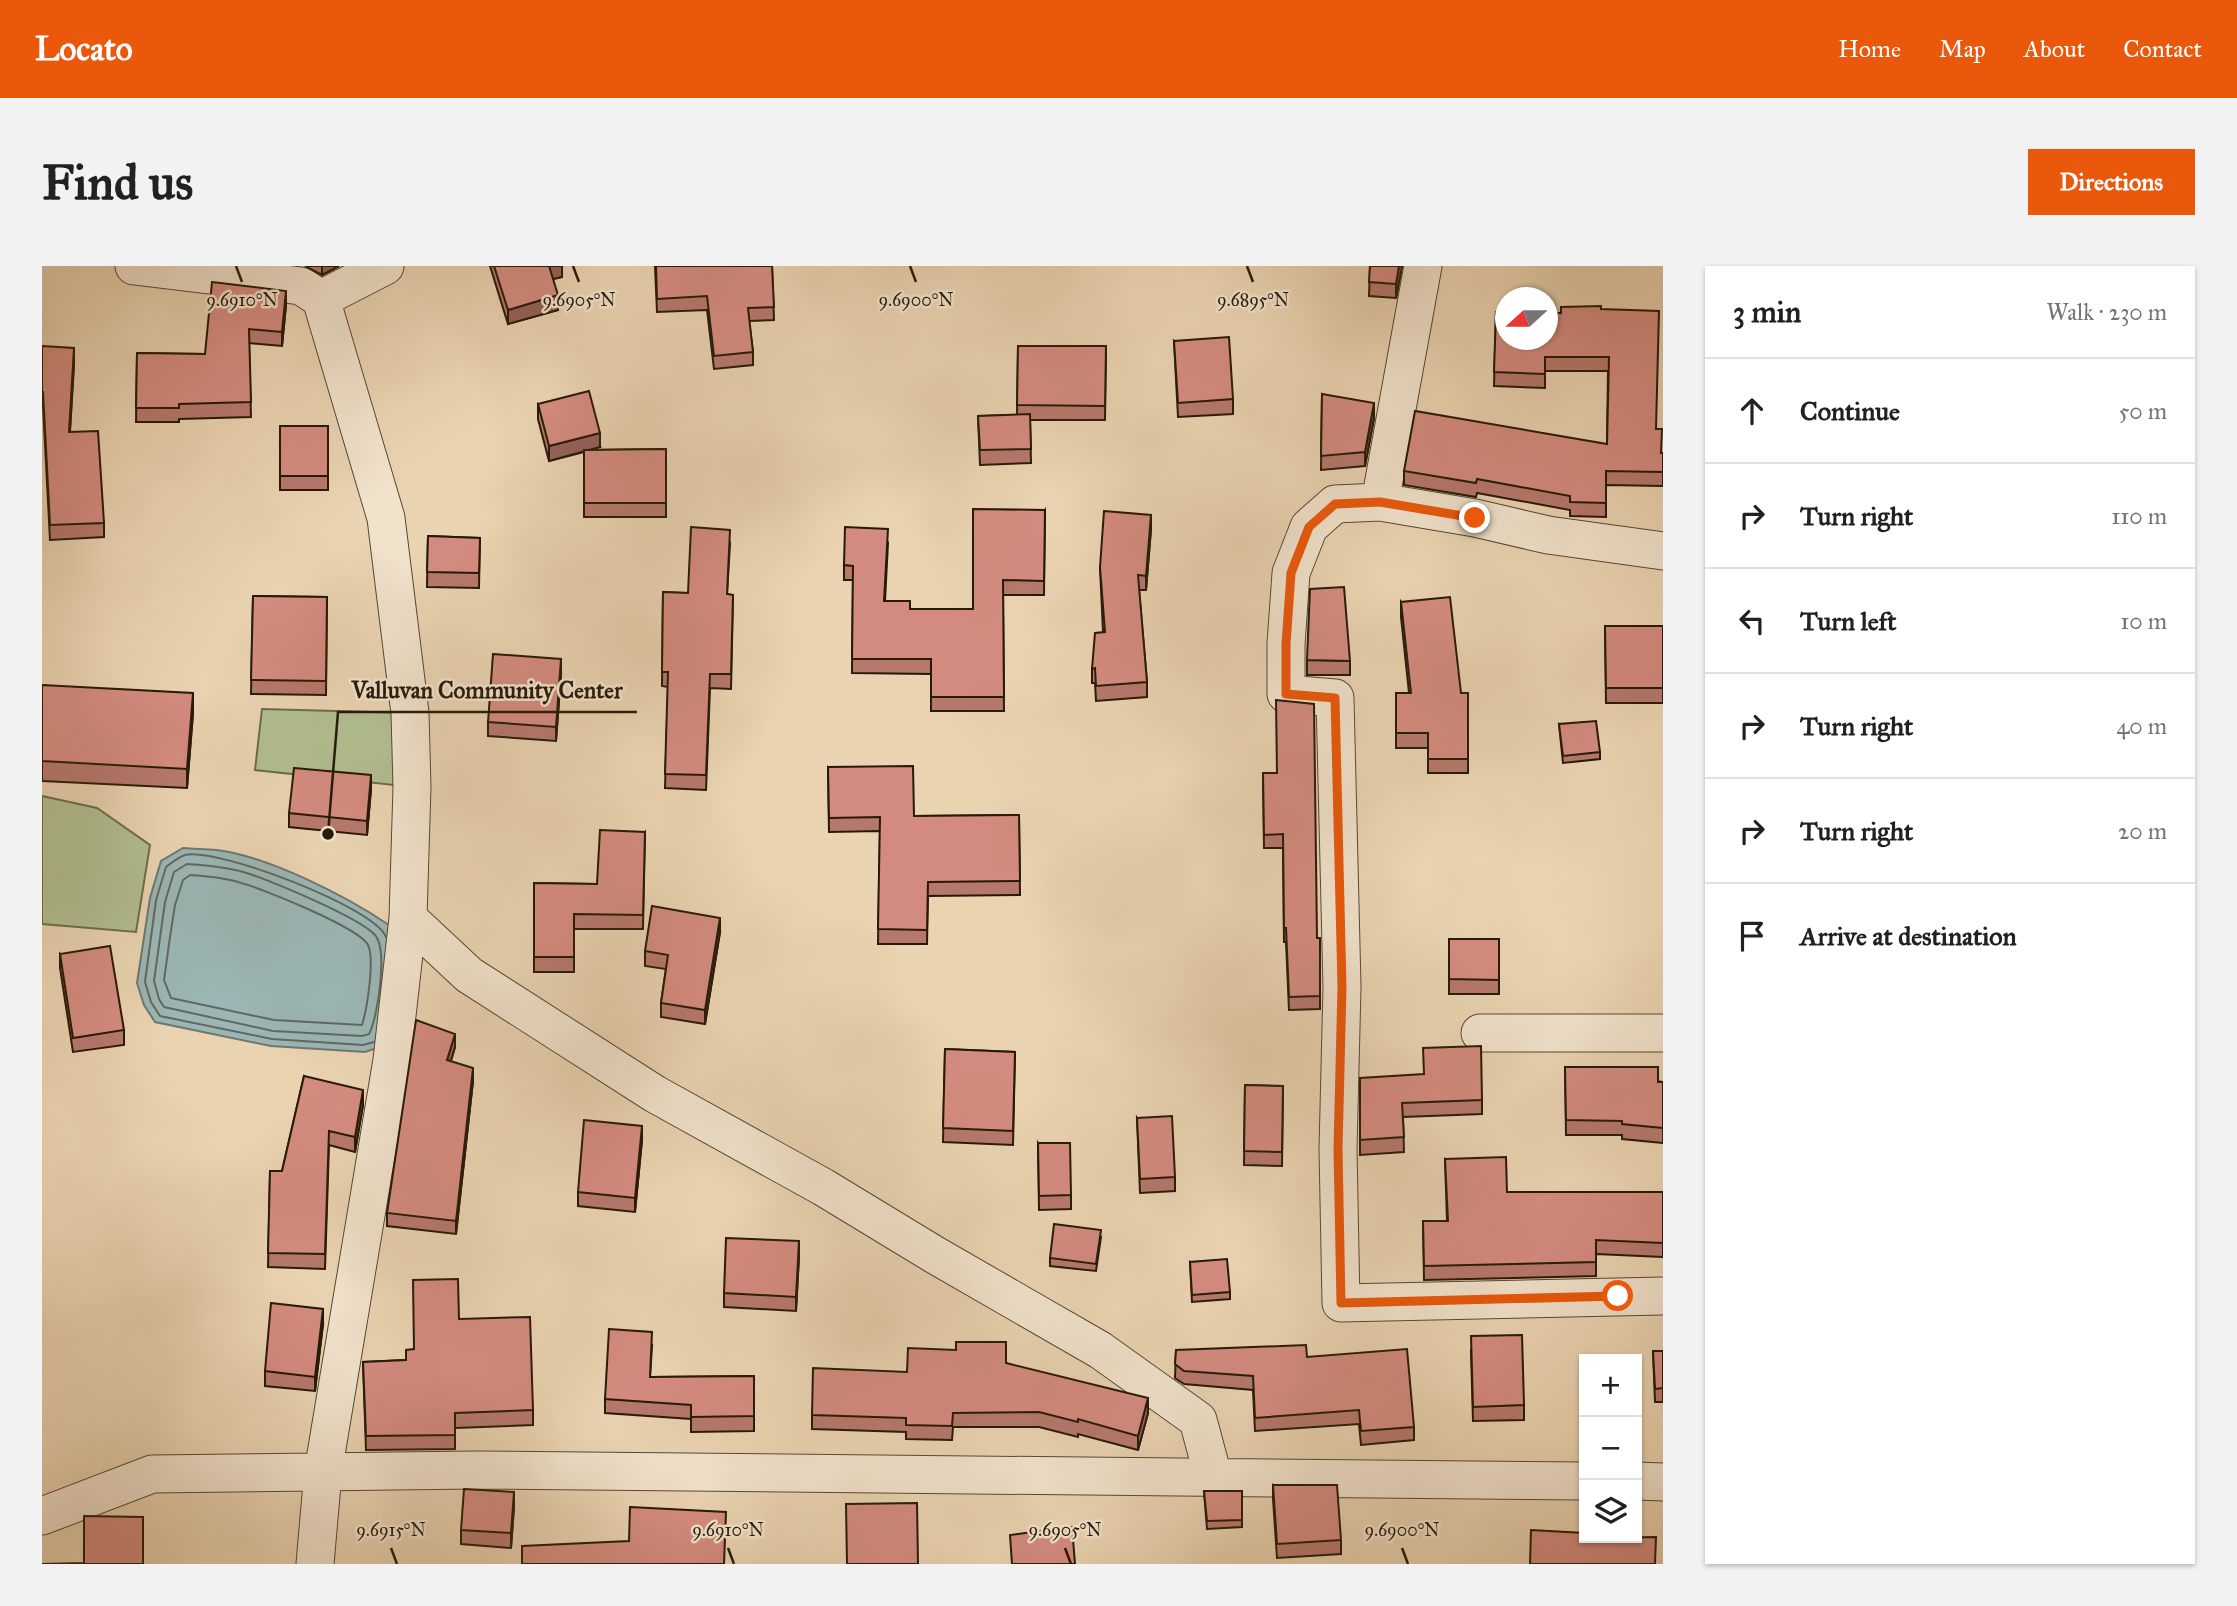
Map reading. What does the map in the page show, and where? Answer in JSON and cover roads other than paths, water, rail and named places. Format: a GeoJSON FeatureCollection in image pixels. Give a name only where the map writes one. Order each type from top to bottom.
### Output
{"type":"FeatureCollection","features":[{"type":"Feature","properties":{"kind":"street"},"geometry":{"type":"LineString","coordinates":[[134,266],[301,286],[321,299],[386,518],[410,713],[412,788],[408,918],[391,1060],[323,1472],[315,1564]]}},
{"type":"Feature","properties":{"kind":"street"},"geometry":{"type":"LineString","coordinates":[[321,299],[385,266]]}},
{"type":"Feature","properties":{"kind":"street"},"geometry":{"type":"LineString","coordinates":[[1380,502],[1423,266]]}},
{"type":"Feature","properties":{"kind":"street"},"geometry":{"type":"LineString","coordinates":[[1663,551],[1548,536],[1475,518],[1380,502],[1335,504],[1309,527],[1291,573],[1286,644],[1286,694],[1335,698],[1342,987],[1338,1149],[1341,1303],[1663,1296]]}},
{"type":"Feature","properties":{"kind":"street"},"geometry":{"type":"LineString","coordinates":[[408,918],[469,975],[655,1094],[823,1187],[1100,1350],[1198,1420],[1213,1476]]}},
{"type":"Feature","properties":{"kind":"street"},"geometry":{"type":"LineString","coordinates":[[1480,1033],[1663,1033]]}},
{"type":"Feature","properties":{"kind":"street"},"geometry":{"type":"LineString","coordinates":[[42,1516],[152,1474],[488,1471],[1579,1481]]}},
{"type":"Feature","properties":{"kind":"street"},"geometry":{"type":"LineString","coordinates":[[1642,1481],[1663,1482]]}},
{"type":"Feature","properties":{"kind":"water"},"geometry":{"type":"Polygon","coordinates":[[[183,848],[216,850],[259,860],[329,890],[389,925],[380,1047],[365,1052],[271,1046],[155,1022],[144,1005],[137,983],[150,898],[161,861],[183,848]]]}},
{"type":"Feature","properties":{"kind":"place","name":"Valluvan Community Center"},"geometry":{"type":"Point","coordinates":[328,834]}}]}
